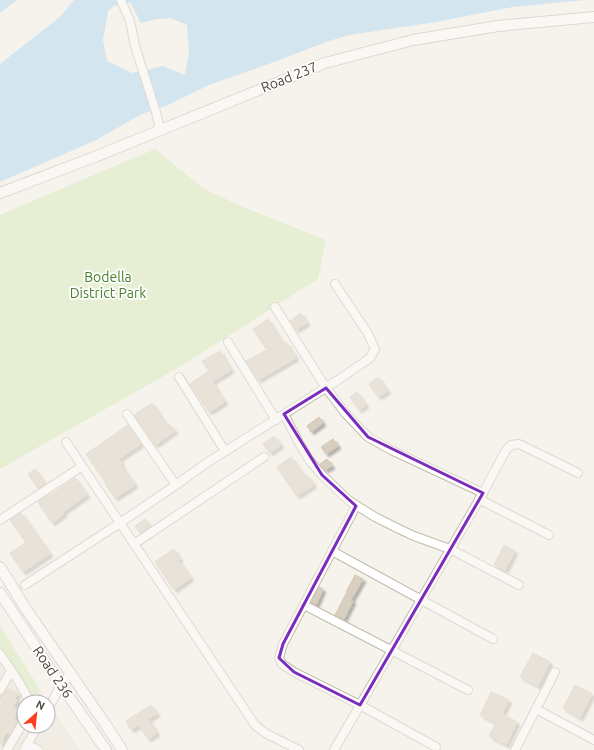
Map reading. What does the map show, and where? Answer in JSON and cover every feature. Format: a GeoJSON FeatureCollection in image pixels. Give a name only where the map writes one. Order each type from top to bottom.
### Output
{"type":"FeatureCollection","features":[{"type":"Feature","properties":{"kind":"street"},"geometry":{"type":"LineString","coordinates":[[121,0],[130,21],[135,46],[156,112],[160,130]]}},
{"type":"Feature","properties":{"kind":"street","name":"Road 237"},"geometry":{"type":"LineString","coordinates":[[0,193],[97,156],[332,61],[428,37],[498,26],[594,17]]}},
{"type":"Feature","properties":{"kind":"street"},"geometry":{"type":"LineString","coordinates":[[25,585],[120,523],[205,464],[326,388],[370,358],[375,349],[367,332],[335,284]]}},
{"type":"Feature","properties":{"kind":"street"},"geometry":{"type":"LineString","coordinates":[[275,307],[326,388],[346,414],[368,437],[481,496],[549,535]]}},
{"type":"Feature","properties":{"kind":"street"},"geometry":{"type":"LineString","coordinates":[[228,342],[276,420]]}},
{"type":"Feature","properties":{"kind":"street"},"geometry":{"type":"LineString","coordinates":[[179,378],[225,451]]}},
{"type":"Feature","properties":{"kind":"street"},"geometry":{"type":"LineString","coordinates":[[127,414],[176,485]]}},
{"type":"Feature","properties":{"kind":"street"},"geometry":{"type":"LineString","coordinates":[[284,414],[310,461],[322,475],[356,506],[414,536],[450,549],[519,585]]}},
{"type":"Feature","properties":{"kind":"street"},"geometry":{"type":"LineString","coordinates":[[66,442],[255,725],[265,733],[299,750]]}},
{"type":"Feature","properties":{"kind":"street"},"geometry":{"type":"LineString","coordinates":[[334,750],[506,450],[511,445],[519,444],[578,473]]}},
{"type":"Feature","properties":{"kind":"street"},"geometry":{"type":"LineString","coordinates":[[134,544],[264,457]]}},
{"type":"Feature","properties":{"kind":"street"},"geometry":{"type":"LineString","coordinates":[[0,520],[82,467]]}},
{"type":"Feature","properties":{"kind":"street"},"geometry":{"type":"LineString","coordinates":[[356,506],[283,644],[279,658],[282,664],[294,672],[360,705],[436,747]]}},
{"type":"Feature","properties":{"kind":"street"},"geometry":{"type":"LineString","coordinates":[[332,551],[493,639]]}},
{"type":"Feature","properties":{"kind":"street"},"geometry":{"type":"LineString","coordinates":[[0,567],[26,609],[122,750]]}},
{"type":"Feature","properties":{"kind":"street","name":"Road 236"},"geometry":{"type":"LineString","coordinates":[[0,592],[106,750]]}},
{"type":"Feature","properties":{"kind":"street"},"geometry":{"type":"LineString","coordinates":[[304,605],[468,690]]}},
{"type":"Feature","properties":{"kind":"street"},"geometry":{"type":"LineString","coordinates":[[0,654],[25,694]]}},
{"type":"Feature","properties":{"kind":"street"},"geometry":{"type":"LineString","coordinates":[[0,690],[11,671]]}},
{"type":"Feature","properties":{"kind":"street"},"geometry":{"type":"LineString","coordinates":[[515,750],[555,672]]}},
{"type":"Feature","properties":{"kind":"street"},"geometry":{"type":"LineString","coordinates":[[56,694],[61,685],[71,673]]}},
{"type":"Feature","properties":{"kind":"street"},"geometry":{"type":"LineString","coordinates":[[536,708],[594,740]]}},
{"type":"Feature","properties":{"kind":"street"},"geometry":{"type":"LineString","coordinates":[[7,750],[16,734]]}},
{"type":"Feature","properties":{"kind":"street"},"geometry":{"type":"LineString","coordinates":[[33,734],[26,747],[38,750]]}},
{"type":"Feature","properties":{"kind":"highlighted area"},"geometry":{"type":"Polygon","coordinates":[[[326,388],[368,437],[483,493],[360,705],[294,672],[279,658],[283,644],[356,506],[322,475],[284,414],[326,388]]]}},
{"type":"Feature","properties":{"kind":"shaded area"},"geometry":{"type":"Polygon","coordinates":[[[0,661],[21,694],[16,694],[16,734],[56,734],[56,714],[80,750],[0,750],[0,661]]]}},
{"type":"Feature","properties":{"kind":"shaded area"},"geometry":{"type":"Polygon","coordinates":[[[39,688],[43,694],[36,694],[39,688]]]}},
{"type":"Feature","properties":{"kind":"green space","name":"Bodella District Park"},"geometry":{"type":"Polygon","coordinates":[[[155,149],[204,189],[243,207],[326,240],[318,279],[183,365],[0,469],[0,215],[155,149]]]}},
{"type":"Feature","properties":{"kind":"green space"},"geometry":{"type":"Polygon","coordinates":[[[0,626],[39,688],[36,694],[21,694],[0,661],[0,626]]]}},
{"type":"Feature","properties":{"kind":"water"},"geometry":{"type":"Polygon","coordinates":[[[0,0],[17,0],[0,13],[0,0]]]}},
{"type":"Feature","properties":{"kind":"water"},"geometry":{"type":"Polygon","coordinates":[[[74,0],[585,0],[513,7],[436,22],[349,35],[329,41],[209,85],[168,105],[142,114],[96,140],[0,182],[0,64],[60,17],[74,0]],[[130,2],[114,6],[108,11],[103,40],[107,61],[132,73],[163,66],[185,75],[189,52],[187,25],[170,18],[157,19],[141,23],[130,2]]]}},
{"type":"Feature","properties":{"kind":"building"},"geometry":{"type":"Polygon","coordinates":[[[301,313],[307,323],[296,330],[290,321],[301,313]]]}},
{"type":"Feature","properties":{"kind":"building"},"geometry":{"type":"Polygon","coordinates":[[[268,319],[284,345],[287,343],[296,358],[258,380],[246,361],[267,350],[253,329],[268,319]]]}},
{"type":"Feature","properties":{"kind":"building"},"geometry":{"type":"Polygon","coordinates":[[[220,351],[231,370],[212,382],[225,402],[209,412],[190,384],[209,371],[202,361],[220,351]]]}},
{"type":"Feature","properties":{"kind":"building"},"geometry":{"type":"Polygon","coordinates":[[[378,377],[388,391],[378,397],[369,384],[378,377]]]}},
{"type":"Feature","properties":{"kind":"building"},"geometry":{"type":"Polygon","coordinates":[[[357,392],[366,405],[359,410],[350,397],[357,392]]]}},
{"type":"Feature","properties":{"kind":"building"},"geometry":{"type":"Polygon","coordinates":[[[152,403],[168,427],[170,425],[175,431],[155,445],[134,415],[152,403]]]}},
{"type":"Feature","properties":{"kind":"building"},"geometry":{"type":"Polygon","coordinates":[[[319,417],[323,423],[311,432],[307,426],[319,417]]]}},
{"type":"Feature","properties":{"kind":"building"},"geometry":{"type":"Polygon","coordinates":[[[128,425],[141,444],[119,459],[122,464],[121,465],[135,485],[115,498],[86,454],[128,425]]]}},
{"type":"Feature","properties":{"kind":"building"},"geometry":{"type":"Polygon","coordinates":[[[274,436],[281,445],[270,453],[263,444],[274,436]]]}},
{"type":"Feature","properties":{"kind":"building"},"geometry":{"type":"Polygon","coordinates":[[[333,439],[338,446],[326,454],[321,447],[333,439]]]}},
{"type":"Feature","properties":{"kind":"building"},"geometry":{"type":"Polygon","coordinates":[[[291,457],[304,476],[307,475],[314,485],[297,496],[277,467],[291,457]]]}},
{"type":"Feature","properties":{"kind":"building"},"geometry":{"type":"Polygon","coordinates":[[[327,459],[332,466],[325,470],[320,464],[327,459]]]}},
{"type":"Feature","properties":{"kind":"building"},"geometry":{"type":"Polygon","coordinates":[[[35,469],[45,484],[38,488],[28,474],[35,469]]]}},
{"type":"Feature","properties":{"kind":"building"},"geometry":{"type":"Polygon","coordinates":[[[75,478],[87,495],[63,512],[64,514],[52,523],[38,502],[75,478]]]}},
{"type":"Feature","properties":{"kind":"building"},"geometry":{"type":"Polygon","coordinates":[[[21,513],[50,554],[23,572],[10,553],[25,543],[10,520],[21,513]]]}},
{"type":"Feature","properties":{"kind":"building"},"geometry":{"type":"Polygon","coordinates":[[[145,519],[150,527],[140,533],[135,526],[145,519]]]}},
{"type":"Feature","properties":{"kind":"building"},"geometry":{"type":"Polygon","coordinates":[[[504,545],[515,551],[505,570],[494,565],[504,545]]]}},
{"type":"Feature","properties":{"kind":"building"},"geometry":{"type":"Polygon","coordinates":[[[174,549],[180,559],[178,560],[191,578],[174,590],[155,562],[174,549]]]}},
{"type":"Feature","properties":{"kind":"building"},"geometry":{"type":"Polygon","coordinates":[[[355,575],[363,579],[351,600],[353,601],[344,619],[335,615],[355,575]]]}},
{"type":"Feature","properties":{"kind":"building"},"geometry":{"type":"Polygon","coordinates":[[[319,587],[323,589],[316,605],[311,603],[319,587]]]}},
{"type":"Feature","properties":{"kind":"building"},"geometry":{"type":"Polygon","coordinates":[[[533,653],[550,662],[538,686],[520,677],[533,653]]]}},
{"type":"Feature","properties":{"kind":"building"},"geometry":{"type":"Polygon","coordinates":[[[575,685],[592,694],[580,718],[563,708],[575,685]]]}},
{"type":"Feature","properties":{"kind":"building"},"geometry":{"type":"Polygon","coordinates":[[[8,688],[18,694],[16,694],[16,702],[13,707],[16,708],[16,715],[14,719],[16,723],[10,734],[7,732],[0,744],[0,707],[3,702],[0,700],[0,695],[3,695],[8,688]]]}},
{"type":"Feature","properties":{"kind":"building"},"geometry":{"type":"Polygon","coordinates":[[[491,692],[509,700],[502,714],[517,722],[506,745],[489,736],[496,723],[480,715],[491,692]]]}},
{"type":"Feature","properties":{"kind":"building"},"geometry":{"type":"Polygon","coordinates":[[[151,705],[157,714],[148,719],[157,733],[148,739],[139,725],[131,730],[126,721],[151,705]]]}}]}
